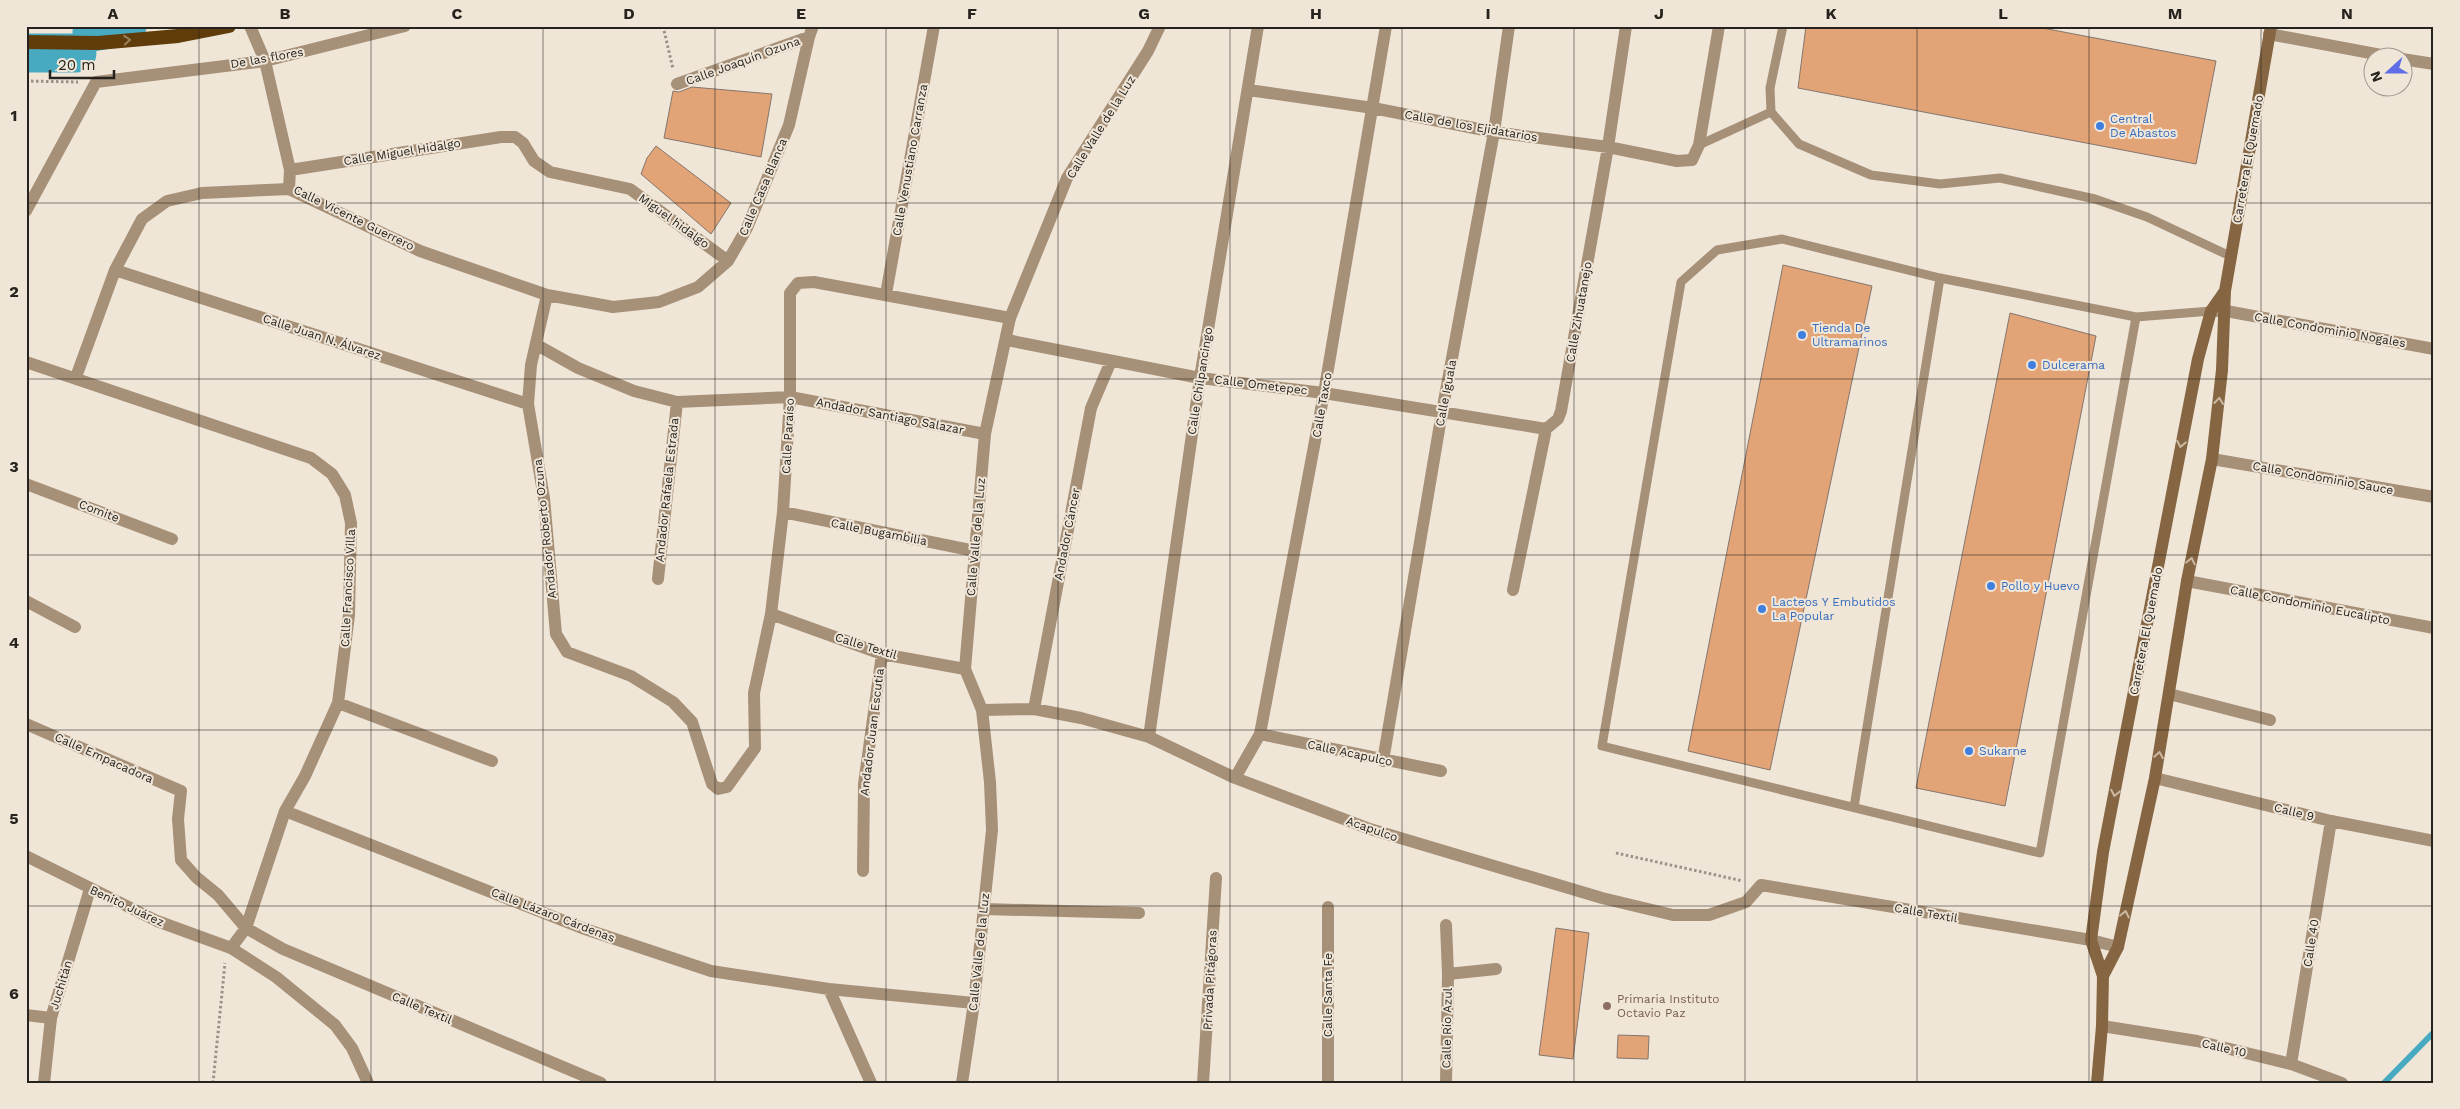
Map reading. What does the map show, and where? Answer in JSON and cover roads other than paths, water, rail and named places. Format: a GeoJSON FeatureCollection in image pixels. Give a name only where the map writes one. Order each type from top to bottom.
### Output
{"type":"FeatureCollection","features":[{"type":"Feature","properties":{"kind":"highway"},"geometry":{"type":"LineString","coordinates":[[26,42],[98,43],[178,36],[229,26]]}},
{"type":"Feature","properties":{"kind":"main road","name":"Carretera El Quemado"},"geometry":{"type":"LineString","coordinates":[[2103,976],[2118,947],[2155,778],[2187,581],[2212,459],[2226,311],[2225,291],[2270,30]]}},
{"type":"Feature","properties":{"kind":"main road","name":"Carretera El Quemado"},"geometry":{"type":"LineString","coordinates":[[2097,1083],[2102,1026],[2103,976],[2091,940],[2103,852],[2198,359],[2211,311],[2225,291]]}},
{"type":"Feature","properties":{"kind":"street","name":"Calle Vicente Guerrero"},"geometry":{"type":"LineString","coordinates":[[250,26],[266,61],[290,170],[290,189],[420,251],[547,295]]}},
{"type":"Feature","properties":{"kind":"street","name":"De las flores"},"geometry":{"type":"LineString","coordinates":[[26,211],[96,82],[266,61],[405,26]]}},
{"type":"Feature","properties":{"kind":"street","name":"Calle Venustiano Carranza"},"geometry":{"type":"LineString","coordinates":[[886,294],[934,26]]}},
{"type":"Feature","properties":{"kind":"street","name":"Calle Valle de la Luz"},"geometry":{"type":"LineString","coordinates":[[962,1083],[974,1003],[992,830],[990,782],[982,710],[964,669],[985,434],[1007,340],[1010,318],[1067,178],[1148,51],[1160,26]]}},
{"type":"Feature","properties":{"kind":"street","name":"Calle Chilpancingo"},"geometry":{"type":"LineString","coordinates":[[1150,738],[1200,378],[1249,90],[1258,26]]}},
{"type":"Feature","properties":{"kind":"street","name":"Calle Taxco"},"geometry":{"type":"LineString","coordinates":[[1235,778],[1260,734],[1324,393],[1386,26]]}},
{"type":"Feature","properties":{"kind":"street","name":"Calle Iguala"},"geometry":{"type":"LineString","coordinates":[[1383,761],[1442,412],[1494,132],[1509,26]]}},
{"type":"Feature","properties":{"kind":"street","name":"Calle Zihuatanejo"},"geometry":{"type":"LineString","coordinates":[[1513,590],[1546,429],[1558,419],[1561,411],[1608,147],[1626,26]]}},
{"type":"Feature","properties":{"kind":"street"},"geometry":{"type":"LineString","coordinates":[[1699,145],[1720,26]]}},
{"type":"Feature","properties":{"kind":"street"},"geometry":{"type":"LineString","coordinates":[[2270,30],[2362,50]]}},
{"type":"Feature","properties":{"kind":"street","name":"Calle Joaquín Ozuna"},"geometry":{"type":"LineString","coordinates":[[677,84],[811,32]]}},
{"type":"Feature","properties":{"kind":"street","name":"Calle Casa Blanca"},"geometry":{"type":"LineString","coordinates":[[547,295],[613,307],[659,302],[698,287],[728,261],[747,228],[789,125],[811,32]]}},
{"type":"Feature","properties":{"kind":"street"},"geometry":{"type":"LineString","coordinates":[[2412,61],[2434,64]]}},
{"type":"Feature","properties":{"kind":"street","name":"Calle de los Ejidatarios"},"geometry":{"type":"LineString","coordinates":[[1249,90],[1373,108],[1494,132],[1608,147],[1677,162],[1692,160],[1699,145]]}},
{"type":"Feature","properties":{"kind":"street","name":"Calle Miguel Hidalgo"},"geometry":{"type":"LineString","coordinates":[[290,170],[501,137],[515,137]]}},
{"type":"Feature","properties":{"kind":"street","name":"Miguel hidalgo"},"geometry":{"type":"LineString","coordinates":[[515,137],[523,143],[534,161],[550,172],[630,189],[728,261]]}},
{"type":"Feature","properties":{"kind":"street"},"geometry":{"type":"LineString","coordinates":[[76,377],[115,270],[142,219],[167,201],[202,193],[290,189]]}},
{"type":"Feature","properties":{"kind":"street","name":"Calle Juan N. Álvarez"},"geometry":{"type":"LineString","coordinates":[[115,270],[528,404]]}},
{"type":"Feature","properties":{"kind":"street","name":"Calle Paraíso"},"geometry":{"type":"LineString","coordinates":[[718,789],[727,787],[754,748],[754,693],[771,614],[784,512],[790,397],[790,293],[798,283],[814,282],[1010,318]]}},
{"type":"Feature","properties":{"kind":"street","name":"Andador Roberto Ozuna"},"geometry":{"type":"LineString","coordinates":[[547,295],[531,365],[528,404],[544,498],[556,634],[567,652],[631,676],[673,702],[692,722],[712,784],[718,789]]}},
{"type":"Feature","properties":{"kind":"street","name":"Calle Condominio Nogales"},"geometry":{"type":"LineString","coordinates":[[2211,311],[2226,311],[2434,349]]}},
{"type":"Feature","properties":{"kind":"street","name":"Calle Ometepec"},"geometry":{"type":"LineString","coordinates":[[1007,340],[1200,378],[1324,393],[1546,429]]}},
{"type":"Feature","properties":{"kind":"street","name":"Andador Santiago Salazar"},"geometry":{"type":"LineString","coordinates":[[537,345],[578,368],[634,391],[677,402],[790,397],[985,434]]}},
{"type":"Feature","properties":{"kind":"street","name":"Andador Cáncer"},"geometry":{"type":"LineString","coordinates":[[1034,709],[1091,408],[1111,361]]}},
{"type":"Feature","properties":{"kind":"street","name":"Calle Francisco Villa"},"geometry":{"type":"LineString","coordinates":[[26,362],[76,377],[311,458],[332,474],[345,495],[351,523],[349,615],[338,703],[305,776],[286,811],[246,928],[231,948]]}},
{"type":"Feature","properties":{"kind":"street","name":"Andador Rafaela Estrada"},"geometry":{"type":"LineString","coordinates":[[658,579],[677,402]]}},
{"type":"Feature","properties":{"kind":"street","name":"Calle Condominio Sauce"},"geometry":{"type":"LineString","coordinates":[[2212,459],[2434,497]]}},
{"type":"Feature","properties":{"kind":"street","name":"Comite"},"geometry":{"type":"LineString","coordinates":[[26,484],[172,539]]}},
{"type":"Feature","properties":{"kind":"street","name":"Calle Bugambilia"},"geometry":{"type":"LineString","coordinates":[[784,512],[975,551]]}},
{"type":"Feature","properties":{"kind":"street","name":"Calle Condominio Eucalipto"},"geometry":{"type":"LineString","coordinates":[[2187,581],[2434,628]]}},
{"type":"Feature","properties":{"kind":"street"},"geometry":{"type":"LineString","coordinates":[[26,601],[75,627]]}},
{"type":"Feature","properties":{"kind":"street","name":"Calle Textil"},"geometry":{"type":"LineString","coordinates":[[771,614],[882,654],[964,669]]}},
{"type":"Feature","properties":{"kind":"street","name":"Andador Juan Escutia"},"geometry":{"type":"LineString","coordinates":[[863,871],[864,784],[882,654]]}},
{"type":"Feature","properties":{"kind":"street"},"geometry":{"type":"LineString","coordinates":[[2169,694],[2270,720]]}},
{"type":"Feature","properties":{"kind":"street"},"geometry":{"type":"LineString","coordinates":[[338,703],[492,761]]}},
{"type":"Feature","properties":{"kind":"street","name":"Acapulco"},"geometry":{"type":"LineString","coordinates":[[982,710],[1034,709],[1081,718],[1150,738],[1235,778],[1370,830],[1439,852],[1602,898],[1673,915],[1709,915],[1746,902],[1761,885]]}},
{"type":"Feature","properties":{"kind":"street","name":"Calle Empacadora"},"geometry":{"type":"LineString","coordinates":[[26,724],[181,791],[178,819],[181,860],[196,877],[218,895],[246,928]]}},
{"type":"Feature","properties":{"kind":"street","name":"Calle Acapulco"},"geometry":{"type":"LineString","coordinates":[[1260,734],[1383,761],[1441,771]]}},
{"type":"Feature","properties":{"kind":"street","name":"Calle 9"},"geometry":{"type":"LineString","coordinates":[[2155,778],[2330,821],[2434,841]]}},
{"type":"Feature","properties":{"kind":"street","name":"Calle Lázaro Cárdenas"},"geometry":{"type":"LineString","coordinates":[[286,811],[582,928],[702,968],[829,989],[974,1003]]}},
{"type":"Feature","properties":{"kind":"street","name":"Calle 40"},"geometry":{"type":"LineString","coordinates":[[2291,1064],[2330,821]]}},
{"type":"Feature","properties":{"kind":"street","name":"Benito Juárez"},"geometry":{"type":"LineString","coordinates":[[26,856],[90,889],[157,920],[231,948],[276,978],[335,1024],[352,1048],[368,1083]]}},
{"type":"Feature","properties":{"kind":"street","name":"Privada Pitágoras"},"geometry":{"type":"LineString","coordinates":[[1203,1083],[1216,878]]}},
{"type":"Feature","properties":{"kind":"street","name":"Calle Textil"},"geometry":{"type":"LineString","coordinates":[[1761,885],[2091,940],[2118,947]]}},
{"type":"Feature","properties":{"kind":"street","name":"Juchitán"},"geometry":{"type":"LineString","coordinates":[[44,1083],[52,1018],[90,889]]}},
{"type":"Feature","properties":{"kind":"street","name":"Calle Santa Fe"},"geometry":{"type":"LineString","coordinates":[[1328,907],[1328,1083]]}},
{"type":"Feature","properties":{"kind":"street"},"geometry":{"type":"LineString","coordinates":[[984,909],[1139,914]]}},
{"type":"Feature","properties":{"kind":"street","name":"Calle Río Azul"},"geometry":{"type":"LineString","coordinates":[[1446,925],[1448,974],[1446,1083]]}},
{"type":"Feature","properties":{"kind":"street","name":"Calle Textil"},"geometry":{"type":"LineString","coordinates":[[246,928],[283,949],[601,1083]]}},
{"type":"Feature","properties":{"kind":"street"},"geometry":{"type":"LineString","coordinates":[[1448,974],[1496,968]]}},
{"type":"Feature","properties":{"kind":"street"},"geometry":{"type":"LineString","coordinates":[[829,989],[871,1083]]}},
{"type":"Feature","properties":{"kind":"street"},"geometry":{"type":"LineString","coordinates":[[26,1015],[52,1018]]}},
{"type":"Feature","properties":{"kind":"street","name":"Calle 10"},"geometry":{"type":"LineString","coordinates":[[2102,1026],[2197,1042],[2291,1064],[2342,1083]]}},
{"type":"Feature","properties":{"kind":"lane"},"geometry":{"type":"LineString","coordinates":[[1782,26],[1770,88],[1771,112],[1798,144],[1872,174],[1940,184],[2000,178],[2095,199],[2148,217],[2230,256]]}},
{"type":"Feature","properties":{"kind":"lane"},"geometry":{"type":"LineString","coordinates":[[1699,145],[1771,112]]}},
{"type":"Feature","properties":{"kind":"lane"},"geometry":{"type":"LineString","coordinates":[[2136,317],[2040,852],[1602,746],[1681,282],[1718,250],[1782,239],[1940,278],[2136,317],[2211,311]]}},
{"type":"Feature","properties":{"kind":"lane"},"geometry":{"type":"LineString","coordinates":[[1854,807],[1940,278]]}},
{"type":"Feature","properties":{"kind":"waterway"},"geometry":{"type":"LineString","coordinates":[[92,32],[127,26]]}},
{"type":"Feature","properties":{"kind":"waterway"},"geometry":{"type":"LineString","coordinates":[[26,53],[77,53]]}},
{"type":"Feature","properties":{"kind":"waterway"},"geometry":{"type":"LineString","coordinates":[[2384,1083],[2434,1032]]}},
{"type":"Feature","properties":{"kind":"place","name":"Central De Abastos"},"geometry":{"type":"Point","coordinates":[2100,126]}},
{"type":"Feature","properties":{"kind":"place","name":"Tienda De Ultramarinos"},"geometry":{"type":"Point","coordinates":[1802,335]}},
{"type":"Feature","properties":{"kind":"place","name":"Dulcerama"},"geometry":{"type":"Point","coordinates":[2032,365]}},
{"type":"Feature","properties":{"kind":"place","name":"Pollo y Huevo"},"geometry":{"type":"Point","coordinates":[1991,586]}},
{"type":"Feature","properties":{"kind":"place","name":"Lacteos Y Embutidos La Popular"},"geometry":{"type":"Point","coordinates":[1762,609]}},
{"type":"Feature","properties":{"kind":"place","name":"Sukarne"},"geometry":{"type":"Point","coordinates":[1969,751]}},
{"type":"Feature","properties":{"kind":"place","name":"Primaria Instituto Octavio Paz"},"geometry":{"type":"Point","coordinates":[1607,1006]}}]}
